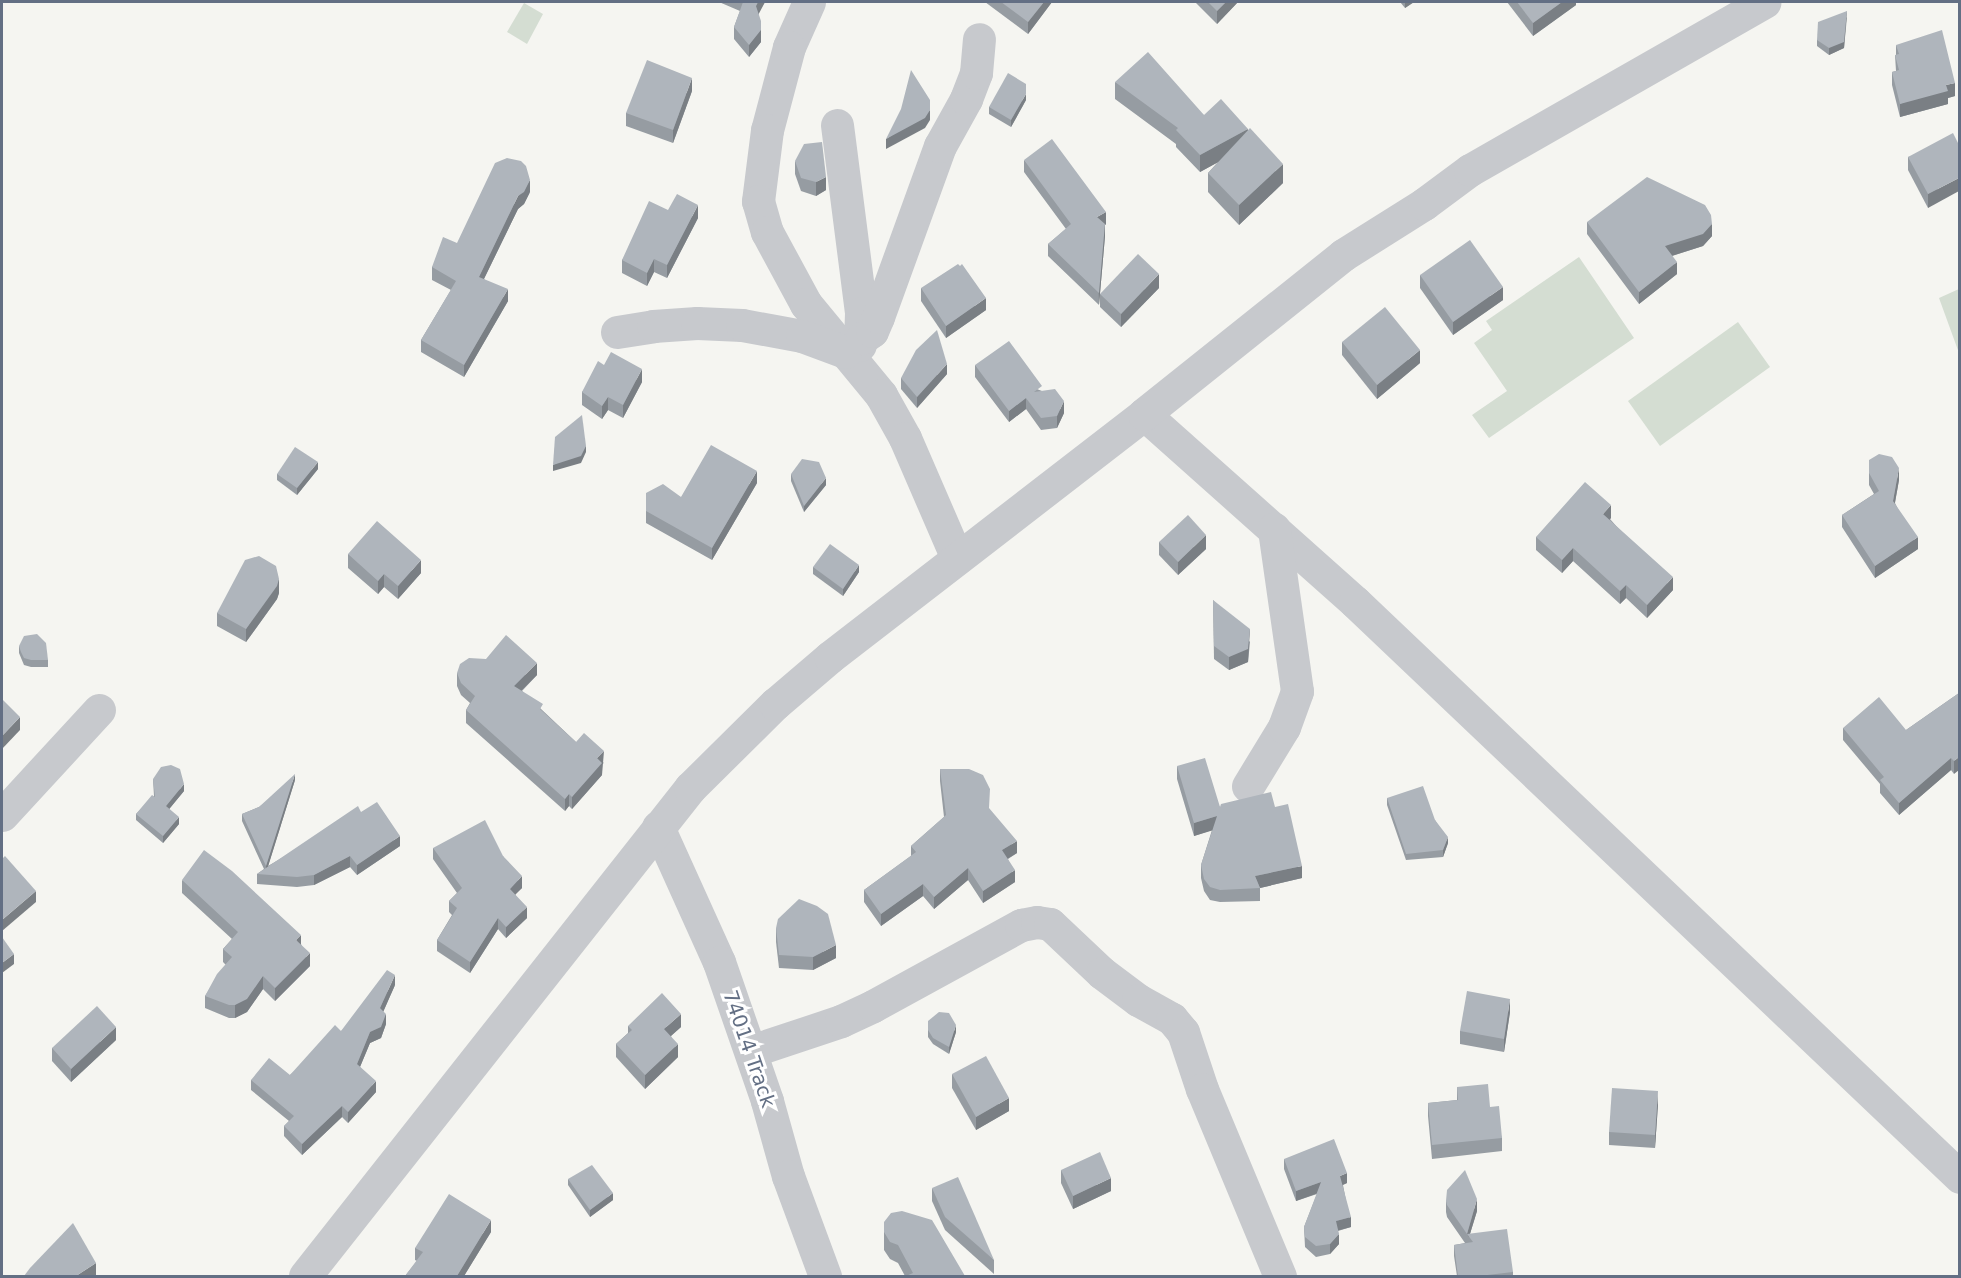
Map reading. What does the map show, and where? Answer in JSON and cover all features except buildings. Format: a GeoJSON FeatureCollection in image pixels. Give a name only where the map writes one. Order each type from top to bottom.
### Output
{"type":"FeatureCollection","features":[{"type":"Feature","properties":{"kind":"street"},"geometry":{"type":"LineString","coordinates":[[809,2],[789,47],[767,130],[758,201],[767,232],[806,304],[854,351],[905,438],[957,558]]}},
{"type":"Feature","properties":{"kind":"street"},"geometry":{"type":"LineString","coordinates":[[305,1276],[690,788],[775,704],[839,649],[1144,414],[1343,255],[1424,204],[1470,170],[1765,2]]}},
{"type":"Feature","properties":{"kind":"street"},"geometry":{"type":"LineString","coordinates":[[854,351],[872,331],[940,146],[966,99],[976,73],[979,39]]}},
{"type":"Feature","properties":{"kind":"street"},"geometry":{"type":"LineString","coordinates":[[837,125],[854,351]]}},
{"type":"Feature","properties":{"kind":"street"},"geometry":{"type":"LineString","coordinates":[[617,332],[653,326],[698,323],[742,325],[802,336],[854,351]]}},
{"type":"Feature","properties":{"kind":"street"},"geometry":{"type":"LineString","coordinates":[[1144,414],[1355,602],[1959,1177]]}},
{"type":"Feature","properties":{"kind":"street"},"geometry":{"type":"LineString","coordinates":[[1248,786],[1284,727],[1297,691],[1274,530]]}},
{"type":"Feature","properties":{"kind":"street"},"geometry":{"type":"LineString","coordinates":[[2,815],[99,710]]}},
{"type":"Feature","properties":{"kind":"street","name":"74014 Track"},"geometry":{"type":"LineString","coordinates":[[658,827],[719,962],[751,1051],[814,1269]]}},
{"type":"Feature","properties":{"kind":"street"},"geometry":{"type":"LineString","coordinates":[[751,1051],[841,1021],[1021,926],[1037,922],[1050,924],[1102,973],[1138,1000],[1172,1019],[1183,1032],[1202,1089],[1280,1276]]}},
{"type":"Feature","properties":{"kind":"shaded area"},"geometry":{"type":"Polygon","coordinates":[[[524,3],[543,14],[527,44],[507,32],[524,3]]]}},
{"type":"Feature","properties":{"kind":"shaded area"},"geometry":{"type":"Polygon","coordinates":[[[1579,257],[1634,338],[1489,438],[1472,415],[1507,391],[1474,343],[1492,330],[1486,321],[1579,257]]]}},
{"type":"Feature","properties":{"kind":"shaded area"},"geometry":{"type":"Polygon","coordinates":[[[1959,289],[1959,353],[1939,298],[1959,289]]]}},
{"type":"Feature","properties":{"kind":"shaded area"},"geometry":{"type":"Polygon","coordinates":[[[1738,322],[1770,367],[1660,446],[1628,401],[1738,322]]]}}]}
